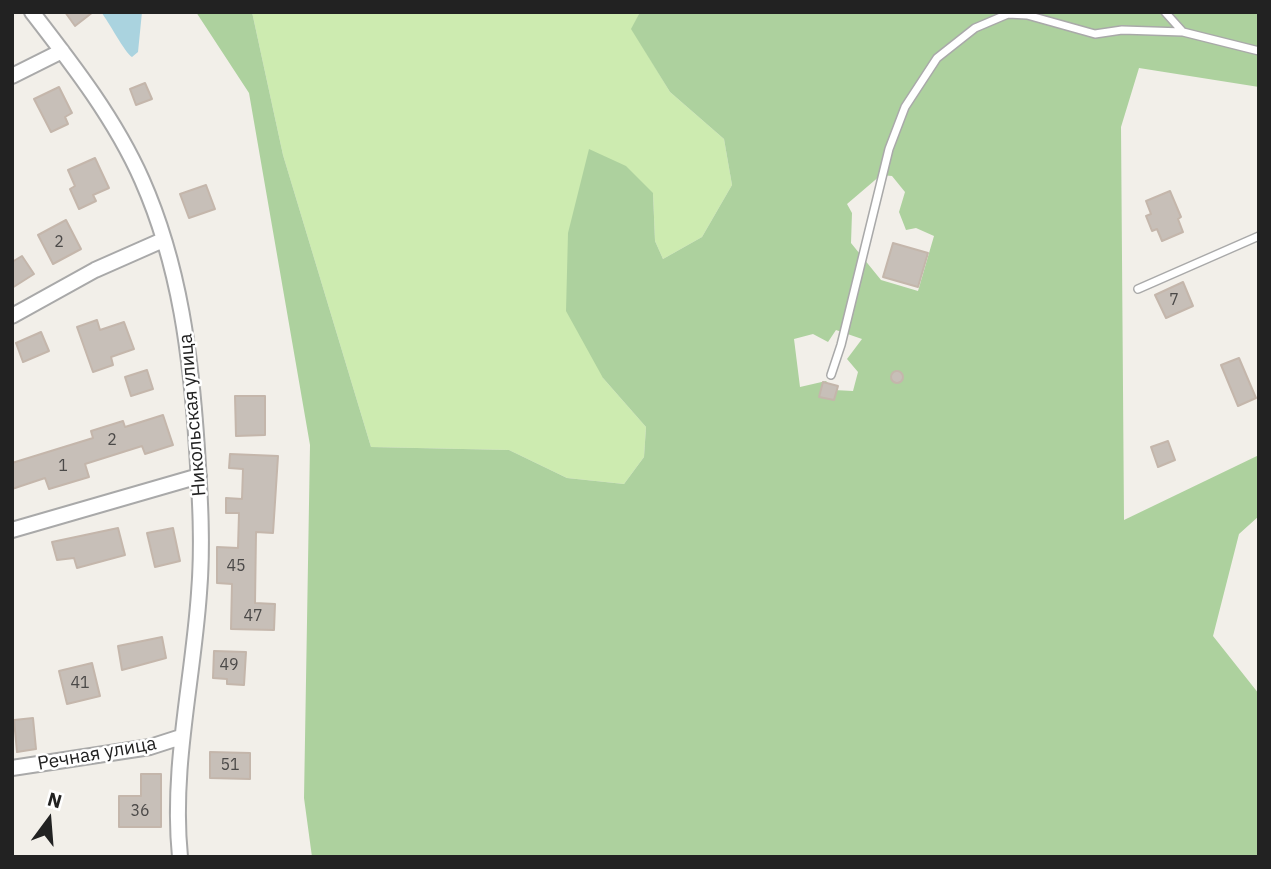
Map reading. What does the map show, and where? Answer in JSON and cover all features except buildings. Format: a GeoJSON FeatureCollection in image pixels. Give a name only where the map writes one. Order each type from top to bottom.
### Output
{"type":"FeatureCollection","features":[{"type":"Feature","properties":{"kind":"street","name":"Никольская улица"},"geometry":{"type":"LineString","coordinates":[[32,12],[114,125],[142,181],[163,240],[182,307],[191,359],[199,475],[199,592],[181,737],[180,857]]}},
{"type":"Feature","properties":{"kind":"street"},"geometry":{"type":"LineString","coordinates":[[12,76],[62,51]]}},
{"type":"Feature","properties":{"kind":"street"},"geometry":{"type":"LineString","coordinates":[[12,316],[95,270],[163,240]]}},
{"type":"Feature","properties":{"kind":"street"},"geometry":{"type":"LineString","coordinates":[[12,530],[199,475]]}},
{"type":"Feature","properties":{"kind":"street","name":"Речная улица"},"geometry":{"type":"LineString","coordinates":[[12,768],[150,747],[181,737]]}},
{"type":"Feature","properties":{"kind":"lane"},"geometry":{"type":"LineString","coordinates":[[1166,12],[1183,32]]}},
{"type":"Feature","properties":{"kind":"lane"},"geometry":{"type":"LineString","coordinates":[[831,375],[841,345],[889,149],[905,107],[937,58],[975,28],[1008,14],[1027,15],[1095,34],[1122,30],[1183,32],[1259,51]]}},
{"type":"Feature","properties":{"kind":"lane"},"geometry":{"type":"LineString","coordinates":[[1138,289],[1259,236]]}},
{"type":"Feature","properties":{"kind":"green space"},"geometry":{"type":"Polygon","coordinates":[[[196,12],[252,12],[283,155],[371,447],[509,450],[567,478],[624,484],[644,457],[646,427],[603,378],[566,311],[568,233],[589,149],[626,166],[653,193],[655,241],[663,259],[702,237],[732,185],[724,139],[670,92],[631,29],[640,12],[1259,12],[1259,87],[1139,68],[1121,127],[1124,520],[1259,455],[1259,516],[1239,534],[1213,636],[1259,694],[1259,857],[312,857],[304,798],[310,445],[249,93],[196,12]],[[881,175],[847,204],[852,213],[851,243],[881,280],[918,291],[934,236],[916,228],[906,230],[899,212],[905,192],[892,176],[881,175]],[[836,330],[828,342],[813,334],[794,339],[800,387],[826,381],[834,390],[853,391],[858,372],[847,359],[862,339],[836,330]]]}},
{"type":"Feature","properties":{"kind":"green space"},"geometry":{"type":"Polygon","coordinates":[[[252,12],[640,12],[632,29],[670,92],[724,139],[732,185],[702,237],[663,259],[655,241],[653,193],[603,378],[646,427],[644,457],[624,484],[567,478],[509,450],[371,447],[283,155],[252,12]]]}},
{"type":"Feature","properties":{"kind":"water"},"geometry":{"type":"Polygon","coordinates":[[[101,12],[142,12],[138,52],[132,57],[125,50],[101,12]]]}}]}
